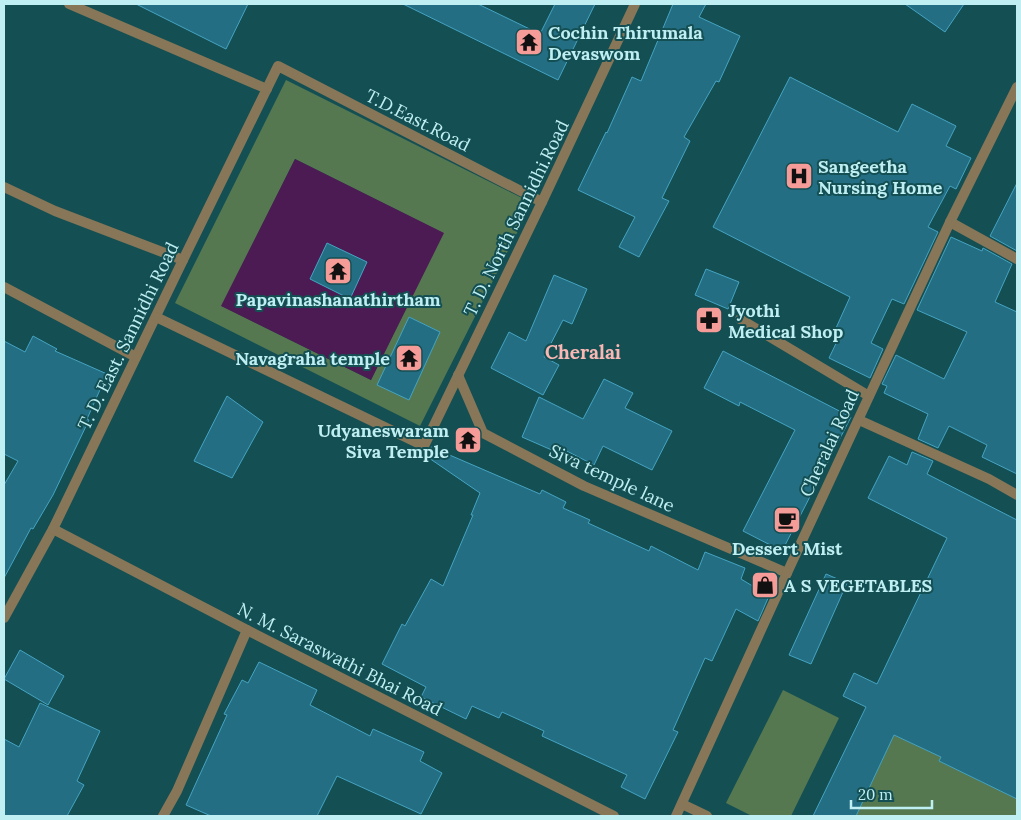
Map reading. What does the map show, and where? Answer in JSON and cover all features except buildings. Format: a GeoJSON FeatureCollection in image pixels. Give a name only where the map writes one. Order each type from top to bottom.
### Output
{"type":"FeatureCollection","features":[{"type":"Feature","properties":{"kind":"street"},"geometry":{"type":"LineString","coordinates":[[69,4],[267,89]]}},
{"type":"Feature","properties":{"kind":"street","name":"T. D. North Sannidhi.Road"},"geometry":{"type":"LineString","coordinates":[[156,317],[424,446],[635,4]]}},
{"type":"Feature","properties":{"kind":"street","name":"T. D. East. Sannidhi Road"},"geometry":{"type":"LineString","coordinates":[[4,618],[52,528],[278,66]]}},
{"type":"Feature","properties":{"kind":"street","name":"T.D.East.Road"},"geometry":{"type":"LineString","coordinates":[[278,66],[542,202]]}},
{"type":"Feature","properties":{"kind":"street","name":"Cheralai Road"},"geometry":{"type":"LineString","coordinates":[[676,816],[786,573],[950,222],[1017,87]]}},
{"type":"Feature","properties":{"kind":"street"},"geometry":{"type":"LineString","coordinates":[[4,187],[55,211],[183,260]]}},
{"type":"Feature","properties":{"kind":"street"},"geometry":{"type":"LineString","coordinates":[[950,222],[1017,259]]}},
{"type":"Feature","properties":{"kind":"street"},"geometry":{"type":"LineString","coordinates":[[4,287],[136,357]]}},
{"type":"Feature","properties":{"kind":"street"},"geometry":{"type":"LineString","coordinates":[[740,319],[869,396]]}},
{"type":"Feature","properties":{"kind":"street","name":"Siva temple lane"},"geometry":{"type":"LineString","coordinates":[[458,375],[483,433],[584,486],[786,573]]}},
{"type":"Feature","properties":{"kind":"street"},"geometry":{"type":"LineString","coordinates":[[859,420],[989,479],[1017,495]]}},
{"type":"Feature","properties":{"kind":"street","name":"N. M. Saraswathi Bhai Road"},"geometry":{"type":"LineString","coordinates":[[52,528],[247,630],[614,816]]}},
{"type":"Feature","properties":{"kind":"street"},"geometry":{"type":"LineString","coordinates":[[163,816],[177,791],[247,630]]}},
{"type":"Feature","properties":{"kind":"street"},"geometry":{"type":"LineString","coordinates":[[682,804],[707,816]]}},
{"type":"Feature","properties":{"kind":"green space"},"geometry":{"type":"Polygon","coordinates":[[[286,80],[532,203],[420,426],[175,303],[286,80]],[[295,159],[222,306],[371,380],[443,233],[295,159]],[[409,317],[408,400],[440,332],[409,317]]]}},
{"type":"Feature","properties":{"kind":"green space"},"geometry":{"type":"Polygon","coordinates":[[[783,690],[839,718],[791,816],[752,816],[726,803],[783,690]]]}},
{"type":"Feature","properties":{"kind":"green space"},"geometry":{"type":"Polygon","coordinates":[[[894,735],[941,757],[939,761],[1017,799],[1017,816],[856,816],[894,735]]]}},
{"type":"Feature","properties":{"kind":"shaded area"},"geometry":{"type":"Polygon","coordinates":[[[295,159],[444,233],[371,380],[221,306],[295,159]],[[327,243],[310,279],[349,299],[367,262],[327,243]]]}},
{"type":"Feature","properties":{"kind":"place","name":"Cochin Thirumala Devaswom"},"geometry":{"type":"Point","coordinates":[529,42]}},
{"type":"Feature","properties":{"kind":"place","name":"Sangeetha Nursing Home"},"geometry":{"type":"Point","coordinates":[799,176]}},
{"type":"Feature","properties":{"kind":"place","name":"Papavinashanathirtham"},"geometry":{"type":"Point","coordinates":[338,271]}},
{"type":"Feature","properties":{"kind":"place","name":"Jyothi Medical Shop"},"geometry":{"type":"Point","coordinates":[709,320]}},
{"type":"Feature","properties":{"kind":"place","name":"Navagraha temple"},"geometry":{"type":"Point","coordinates":[409,358]}},
{"type":"Feature","properties":{"kind":"place","name":"Udyaneswaram Siva Temple"},"geometry":{"type":"Point","coordinates":[468,440]}},
{"type":"Feature","properties":{"kind":"place","name":"Dessert Mist"},"geometry":{"type":"Point","coordinates":[787,520]}},
{"type":"Feature","properties":{"kind":"place","name":"A S VEGETABLES"},"geometry":{"type":"Point","coordinates":[765,585]}},
{"type":"Feature","properties":{"kind":"district","name":"Cheralai"},"geometry":{"type":"Point","coordinates":[583,352]}}]}
